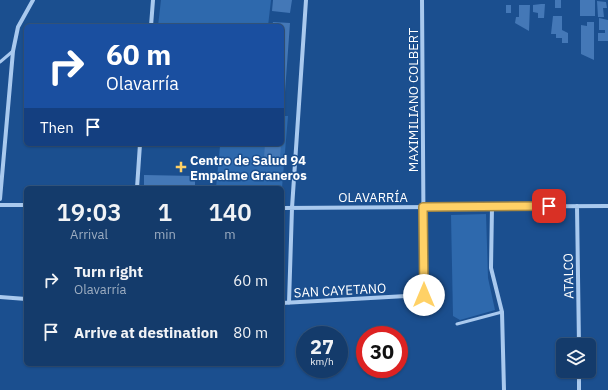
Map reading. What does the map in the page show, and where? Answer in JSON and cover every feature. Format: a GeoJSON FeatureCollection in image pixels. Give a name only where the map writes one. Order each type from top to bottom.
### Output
{"type":"FeatureCollection","features":[{"type":"Feature","properties":{"kind":"street"},"geometry":{"type":"LineString","coordinates":[[0,199],[13,51],[18,27],[33,0]]}},
{"type":"Feature","properties":{"kind":"street"},"geometry":{"type":"LineString","coordinates":[[151,24],[153,0]]}},
{"type":"Feature","properties":{"kind":"street"},"geometry":{"type":"LineString","coordinates":[[289,303],[292,208],[306,0]]}},
{"type":"Feature","properties":{"kind":"street","name":"MAXIMILIANO COLBERT"},"geometry":{"type":"LineString","coordinates":[[422,0],[424,295]]}},
{"type":"Feature","properties":{"kind":"street"},"geometry":{"type":"LineString","coordinates":[[137,186],[140,146]]}},
{"type":"Feature","properties":{"kind":"street"},"geometry":{"type":"LineString","coordinates":[[0,205],[24,205]]}},
{"type":"Feature","properties":{"kind":"street","name":"ATALCO"},"geometry":{"type":"LineString","coordinates":[[577,206],[579,338]]}},
{"type":"Feature","properties":{"kind":"street","name":"OLAVARRÍA"},"geometry":{"type":"LineString","coordinates":[[284,208],[608,206]]}},
{"type":"Feature","properties":{"kind":"street"},"geometry":{"type":"LineString","coordinates":[[492,207],[490,232],[491,268],[502,312],[504,390]]}},
{"type":"Feature","properties":{"kind":"street","name":"SAN CAYETANO"},"geometry":{"type":"LineString","coordinates":[[284,303],[424,295]]}},
{"type":"Feature","properties":{"kind":"street"},"geometry":{"type":"LineString","coordinates":[[0,298],[24,300]]}},
{"type":"Feature","properties":{"kind":"street"},"geometry":{"type":"LineString","coordinates":[[579,378],[579,390]]}},
{"type":"Feature","properties":{"kind":"lane"},"geometry":{"type":"LineString","coordinates":[[0,62],[13,51]]}},
{"type":"Feature","properties":{"kind":"lane"},"geometry":{"type":"LineString","coordinates":[[457,324],[502,312]]}},
{"type":"Feature","properties":{"kind":"shaded area"},"geometry":{"type":"Polygon","coordinates":[[[161,0],[271,0],[268,24],[158,24],[161,0]]]}},
{"type":"Feature","properties":{"kind":"shaded area"},"geometry":{"type":"Polygon","coordinates":[[[284,116],[288,116],[282,186],[216,186],[220,146],[284,146],[284,116]]]}},
{"type":"Feature","properties":{"kind":"shaded area"},"geometry":{"type":"Polygon","coordinates":[[[486,214],[488,278],[495,310],[460,320],[453,316],[451,215],[486,214]]]}},
{"type":"Feature","properties":{"kind":"building"},"geometry":{"type":"Polygon","coordinates":[[[273,0],[292,0],[290,13],[272,11],[273,0]]]}},
{"type":"Feature","properties":{"kind":"building"},"geometry":{"type":"Polygon","coordinates":[[[555,0],[561,0],[561,8],[555,8],[555,0]]]}},
{"type":"Feature","properties":{"kind":"building"},"geometry":{"type":"Polygon","coordinates":[[[580,0],[595,0],[595,16],[580,16],[580,0]]]}},
{"type":"Feature","properties":{"kind":"building"},"geometry":{"type":"Polygon","coordinates":[[[597,1],[606,2],[607,8],[603,8],[604,17],[598,17],[597,1]]]}},
{"type":"Feature","properties":{"kind":"building"},"geometry":{"type":"Polygon","coordinates":[[[545,4],[544,18],[538,18],[538,13],[533,12],[533,5],[545,4]]]}},
{"type":"Feature","properties":{"kind":"building"},"geometry":{"type":"Polygon","coordinates":[[[506,5],[511,5],[511,13],[506,13],[506,5]]]}},
{"type":"Feature","properties":{"kind":"building"},"geometry":{"type":"Polygon","coordinates":[[[519,5],[530,5],[529,31],[515,23],[516,17],[519,17],[519,5]]]}},
{"type":"Feature","properties":{"kind":"building"},"geometry":{"type":"Polygon","coordinates":[[[553,16],[562,16],[562,30],[568,33],[568,43],[562,43],[562,38],[556,38],[556,34],[551,34],[553,16]]]}},
{"type":"Feature","properties":{"kind":"building"},"geometry":{"type":"Polygon","coordinates":[[[599,18],[608,20],[608,41],[598,41],[598,33],[605,33],[605,30],[599,30],[599,18]]]}},
{"type":"Feature","properties":{"kind":"building"},"geometry":{"type":"Polygon","coordinates":[[[273,22],[290,23],[285,92],[284,24],[272,24],[273,22]]]}},
{"type":"Feature","properties":{"kind":"building"},"geometry":{"type":"Polygon","coordinates":[[[587,22],[594,22],[594,60],[581,54],[581,25],[587,26],[587,22]]]}},
{"type":"Feature","properties":{"kind":"building"},"geometry":{"type":"Polygon","coordinates":[[[265,146],[281,146],[280,159],[264,158],[265,146]]]}},
{"type":"Feature","properties":{"kind":"building"},"geometry":{"type":"Polygon","coordinates":[[[144,175],[195,176],[195,186],[144,186],[144,175]]]}},
{"type":"Feature","properties":{"kind":"place","name":"Centro de Salud 94 Empalme Graneros"},"geometry":{"type":"Point","coordinates":[181,167]}},
{"type":"Feature","properties":{"kind":"route"},"geometry":{"type":"LineString","coordinates":[[424,295],[423,207],[549,206]]}}]}
